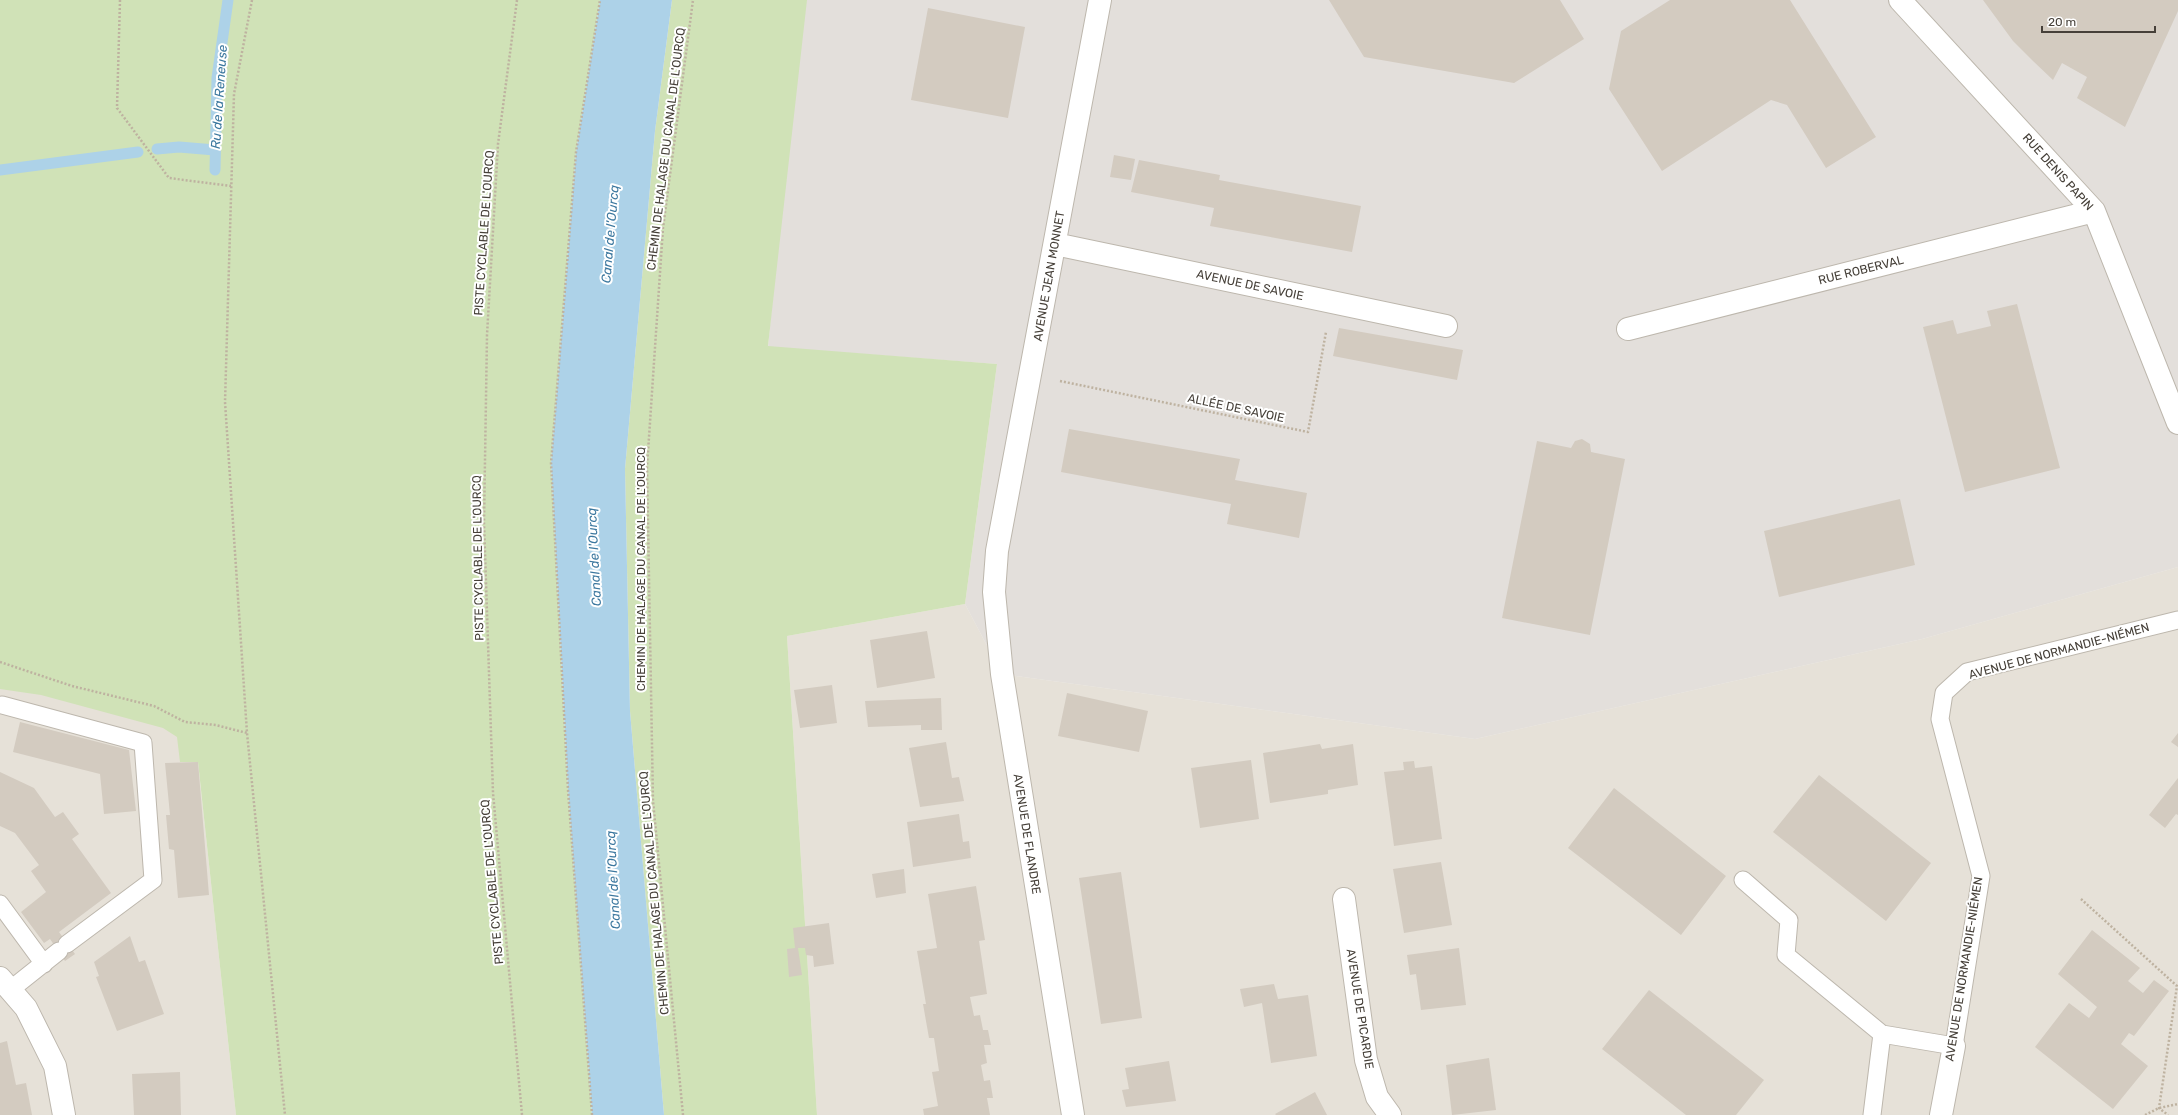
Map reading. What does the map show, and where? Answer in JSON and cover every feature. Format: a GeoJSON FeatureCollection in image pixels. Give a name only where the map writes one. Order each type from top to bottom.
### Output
{"type":"FeatureCollection","features":[{"type":"Feature","properties":{"kind":"street","name":"AVENUE JEAN MONNET"},"geometry":{"type":"LineString","coordinates":[[997,551],[1100,0]]}},
{"type":"Feature","properties":{"kind":"street","name":"RUE DENIS PAPIN"},"geometry":{"type":"LineString","coordinates":[[1900,0],[2094,211],[2178,423]]}},
{"type":"Feature","properties":{"kind":"street","name":"RUE ROBERVAL"},"geometry":{"type":"LineString","coordinates":[[1628,329],[2094,211]]}},
{"type":"Feature","properties":{"kind":"street","name":"AVENUE DE SAVOIE"},"geometry":{"type":"LineString","coordinates":[[1054,244],[1446,326]]}},
{"type":"Feature","properties":{"kind":"street","name":"AVENUE DE FLANDRE"},"geometry":{"type":"LineString","coordinates":[[997,551],[994,592],[1002,674],[1073,1115]]}},
{"type":"Feature","properties":{"kind":"street","name":"AVENUE DE PICARDIE"},"geometry":{"type":"LineString","coordinates":[[1344,899],[1366,1060],[1377,1097],[1390,1115]]}},
{"type":"Feature","properties":{"kind":"street"},"geometry":{"type":"LineString","coordinates":[[5,984],[26,1008],[56,1066],[64,1115]]}},
{"type":"Feature","properties":{"kind":"street","name":"AVENUE DE NORMANDIE-NIÉMEN"},"geometry":{"type":"LineString","coordinates":[[1941,1115],[1954,1046]]}},
{"type":"Feature","properties":{"kind":"lane","name":"AVENUE DE NORMANDIE-NIÉMEN"},"geometry":{"type":"LineString","coordinates":[[1954,1046],[1980,876],[1940,719],[1944,693],[1967,672],[2178,620]]}},
{"type":"Feature","properties":{"kind":"lane"},"geometry":{"type":"LineString","coordinates":[[2,706],[143,743],[153,880],[44,964],[5,984]]}},
{"type":"Feature","properties":{"kind":"lane"},"geometry":{"type":"LineString","coordinates":[[1743,880],[1789,920],[1786,955],[1882,1034],[1954,1046]]}},
{"type":"Feature","properties":{"kind":"lane"},"geometry":{"type":"LineString","coordinates":[[0,904],[44,964]]}},
{"type":"Feature","properties":{"kind":"lane"},"geometry":{"type":"LineString","coordinates":[[1872,1115],[1882,1034]]}},
{"type":"Feature","properties":{"kind":"path"},"geometry":{"type":"LineString","coordinates":[[120,0],[117,108],[169,178],[232,186]]}},
{"type":"Feature","properties":{"kind":"path"},"geometry":{"type":"LineString","coordinates":[[252,0],[234,94],[225,402],[247,733],[286,1115]]}},
{"type":"Feature","properties":{"kind":"path","name":"PISTE CYCLABLE DE L'OURCQ"},"geometry":{"type":"LineString","coordinates":[[517,0],[498,152],[487,335],[484,523],[493,793],[522,1115]]}},
{"type":"Feature","properties":{"kind":"path"},"geometry":{"type":"LineString","coordinates":[[592,1115],[568,790],[551,463],[576,152],[600,0]]}},
{"type":"Feature","properties":{"kind":"path","name":"CHEMIN DE HALAGE DU CANAL DE L'OURCQ"},"geometry":{"type":"LineString","coordinates":[[683,1115],[652,801],[647,467],[664,228],[693,0]]}},
{"type":"Feature","properties":{"kind":"path","name":"ALLÉE DE SAVOIE"},"geometry":{"type":"LineString","coordinates":[[1030,374],[1308,432],[1331,302]]}},
{"type":"Feature","properties":{"kind":"path"},"geometry":{"type":"LineString","coordinates":[[0,662],[72,686],[154,706],[185,722],[216,725],[247,733]]}},
{"type":"Feature","properties":{"kind":"path"},"geometry":{"type":"LineString","coordinates":[[2081,899],[2177,986],[2159,1108]]}},
{"type":"Feature","properties":{"kind":"path"},"geometry":{"type":"LineString","coordinates":[[2144,1115],[2159,1108],[2178,1104]]}},
{"type":"Feature","properties":{"kind":"path"},"geometry":{"type":"LineString","coordinates":[[2159,1108],[2168,1115]]}},
{"type":"Feature","properties":{"kind":"shaded area"},"geometry":{"type":"Polygon","coordinates":[[[806,0],[2178,0],[2178,567],[1922,639],[1475,739],[1002,674],[965,604],[997,364],[768,347],[786,158],[806,0]]]}},
{"type":"Feature","properties":{"kind":"shaded area"},"geometry":{"type":"Polygon","coordinates":[[[0,291],[198,762],[236,1115],[0,1115],[0,291]]]}},
{"type":"Feature","properties":{"kind":"shaded area"},"geometry":{"type":"Polygon","coordinates":[[[2178,567],[2178,1115],[817,1115],[787,636],[965,604],[1002,674],[1475,739],[1922,639],[2178,567]]]}},
{"type":"Feature","properties":{"kind":"green space"},"geometry":{"type":"Polygon","coordinates":[[[0,0],[600,0],[576,152],[551,463],[568,790],[592,1115],[236,1115],[198,762],[180,762],[177,737],[163,728],[41,695],[0,689],[0,0]]]}},
{"type":"Feature","properties":{"kind":"green space"},"geometry":{"type":"Polygon","coordinates":[[[672,0],[807,0],[768,346],[997,364],[965,604],[787,636],[817,1115],[664,1115],[630,711],[625,469],[655,131],[672,0]]]}},
{"type":"Feature","properties":{"kind":"water","name":"Canal de l'Ourcq"},"geometry":{"type":"Polygon","coordinates":[[[600,0],[672,0],[655,131],[625,469],[630,711],[664,1115],[592,1115],[568,790],[551,463],[576,152],[600,0]]]}},
{"type":"Feature","properties":{"kind":"building"},"geometry":{"type":"Polygon","coordinates":[[[1329,0],[1560,0],[1584,39],[1514,83],[1364,57],[1329,0]]]}},
{"type":"Feature","properties":{"kind":"building"},"geometry":{"type":"Polygon","coordinates":[[[1670,0],[1790,0],[1876,137],[1826,168],[1787,105],[1771,100],[1662,171],[1609,89],[1621,31],[1670,0]]]}},
{"type":"Feature","properties":{"kind":"building"},"geometry":{"type":"Polygon","coordinates":[[[1983,0],[2178,0],[2178,11],[2125,127],[2077,98],[2087,77],[2062,63],[2053,80],[2013,41],[1983,0]]]}},
{"type":"Feature","properties":{"kind":"building"},"geometry":{"type":"Polygon","coordinates":[[[928,8],[1025,27],[1008,118],[911,100],[928,8]]]}},
{"type":"Feature","properties":{"kind":"building"},"geometry":{"type":"Polygon","coordinates":[[[1114,155],[1135,159],[1131,180],[1110,177],[1114,155]]]}},
{"type":"Feature","properties":{"kind":"building"},"geometry":{"type":"Polygon","coordinates":[[[1139,160],[1220,175],[1219,180],[1361,206],[1352,252],[1210,226],[1214,208],[1131,192],[1139,160]]]}},
{"type":"Feature","properties":{"kind":"building"},"geometry":{"type":"Polygon","coordinates":[[[2017,304],[2060,468],[1965,492],[1923,327],[1953,320],[1957,334],[1991,326],[1987,311],[2017,304]]]}},
{"type":"Feature","properties":{"kind":"building"},"geometry":{"type":"Polygon","coordinates":[[[1339,328],[1463,350],[1457,380],[1333,356],[1339,328]]]}},
{"type":"Feature","properties":{"kind":"building"},"geometry":{"type":"Polygon","coordinates":[[[1069,429],[1240,459],[1235,480],[1307,493],[1299,538],[1227,524],[1231,504],[1061,472],[1069,429]]]}},
{"type":"Feature","properties":{"kind":"building"},"geometry":{"type":"Polygon","coordinates":[[[1582,439],[1590,444],[1591,452],[1625,459],[1590,635],[1502,618],[1537,441],[1571,448],[1575,441],[1582,439]]]}},
{"type":"Feature","properties":{"kind":"building"},"geometry":{"type":"Polygon","coordinates":[[[1900,499],[1915,565],[1779,597],[1764,531],[1900,499]]]}},
{"type":"Feature","properties":{"kind":"building"},"geometry":{"type":"Polygon","coordinates":[[[927,631],[935,678],[877,688],[870,640],[927,631]]]}},
{"type":"Feature","properties":{"kind":"building"},"geometry":{"type":"Polygon","coordinates":[[[832,685],[837,723],[800,728],[794,690],[832,685]]]}},
{"type":"Feature","properties":{"kind":"building"},"geometry":{"type":"Polygon","coordinates":[[[1067,693],[1148,711],[1139,752],[1058,736],[1067,693]]]}},
{"type":"Feature","properties":{"kind":"building"},"geometry":{"type":"Polygon","coordinates":[[[941,698],[942,730],[921,730],[921,725],[868,727],[865,701],[941,698]]]}},
{"type":"Feature","properties":{"kind":"building"},"geometry":{"type":"Polygon","coordinates":[[[20,722],[129,750],[136,811],[104,814],[100,774],[13,752],[20,722]]]}},
{"type":"Feature","properties":{"kind":"building"},"geometry":{"type":"Polygon","coordinates":[[[2178,733],[2178,747],[2171,742],[2178,733]]]}},
{"type":"Feature","properties":{"kind":"building"},"geometry":{"type":"Polygon","coordinates":[[[946,742],[952,778],[959,777],[964,801],[920,807],[909,748],[946,742]]]}},
{"type":"Feature","properties":{"kind":"building"},"geometry":{"type":"Polygon","coordinates":[[[1320,744],[1322,749],[1353,744],[1358,785],[1328,790],[1328,794],[1270,803],[1263,753],[1320,744]]]}},
{"type":"Feature","properties":{"kind":"building"},"geometry":{"type":"Polygon","coordinates":[[[1251,760],[1259,819],[1200,828],[1191,768],[1251,760]]]}},
{"type":"Feature","properties":{"kind":"building"},"geometry":{"type":"Polygon","coordinates":[[[1414,761],[1415,768],[1432,766],[1442,839],[1394,846],[1384,772],[1404,770],[1403,762],[1414,761]]]}},
{"type":"Feature","properties":{"kind":"building"},"geometry":{"type":"Polygon","coordinates":[[[198,762],[209,895],[178,898],[174,850],[169,849],[166,815],[170,815],[165,763],[198,762]]]}},
{"type":"Feature","properties":{"kind":"building"},"geometry":{"type":"Polygon","coordinates":[[[0,772],[34,788],[55,817],[63,812],[79,834],[72,839],[111,893],[59,932],[75,954],[65,961],[50,939],[44,943],[21,912],[46,892],[31,871],[39,865],[15,833],[0,826],[0,772]]]}},
{"type":"Feature","properties":{"kind":"building"},"geometry":{"type":"Polygon","coordinates":[[[1819,775],[1931,863],[1886,921],[1773,832],[1819,775]]]}},
{"type":"Feature","properties":{"kind":"building"},"geometry":{"type":"Polygon","coordinates":[[[2178,778],[2178,815],[2176,814],[2165,828],[2149,815],[2178,778]]]}},
{"type":"Feature","properties":{"kind":"building"},"geometry":{"type":"Polygon","coordinates":[[[1614,788],[1726,876],[1681,935],[1568,848],[1614,788]]]}},
{"type":"Feature","properties":{"kind":"building"},"geometry":{"type":"Polygon","coordinates":[[[959,814],[963,842],[969,841],[971,858],[913,867],[907,822],[959,814]]]}},
{"type":"Feature","properties":{"kind":"building"},"geometry":{"type":"Polygon","coordinates":[[[1441,862],[1452,925],[1404,933],[1393,869],[1441,862]]]}},
{"type":"Feature","properties":{"kind":"building"},"geometry":{"type":"Polygon","coordinates":[[[904,869],[906,893],[876,898],[872,874],[904,869]]]}},
{"type":"Feature","properties":{"kind":"building"},"geometry":{"type":"Polygon","coordinates":[[[1121,872],[1142,1018],[1101,1024],[1079,878],[1121,872]]]}},
{"type":"Feature","properties":{"kind":"building"},"geometry":{"type":"Polygon","coordinates":[[[976,886],[985,940],[979,941],[987,994],[970,997],[974,1016],[980,1015],[983,1030],[988,1030],[991,1045],[984,1045],[987,1063],[981,1065],[984,1081],[990,1080],[993,1098],[987,1098],[990,1115],[924,1115],[923,1109],[938,1106],[932,1072],[939,1071],[934,1038],[929,1038],[923,1004],[926,1004],[917,951],[937,948],[928,894],[976,886]]]}},
{"type":"Feature","properties":{"kind":"building"},"geometry":{"type":"Polygon","coordinates":[[[829,923],[834,964],[814,967],[813,956],[806,955],[805,948],[798,948],[802,975],[789,977],[787,949],[795,948],[793,928],[829,923]]]}},
{"type":"Feature","properties":{"kind":"building"},"geometry":{"type":"Polygon","coordinates":[[[2092,930],[2140,968],[2128,981],[2143,993],[2154,980],[2169,991],[2134,1036],[2129,1033],[2121,1044],[2148,1066],[2113,1109],[2035,1047],[2069,1003],[2089,1018],[2097,1007],[2058,974],[2092,930]]]}},
{"type":"Feature","properties":{"kind":"building"},"geometry":{"type":"Polygon","coordinates":[[[130,936],[139,962],[145,960],[164,1014],[117,1031],[96,977],[99,976],[94,962],[130,936]]]}},
{"type":"Feature","properties":{"kind":"building"},"geometry":{"type":"Polygon","coordinates":[[[1459,948],[1466,1005],[1421,1010],[1416,974],[1410,975],[1407,955],[1459,948]]]}},
{"type":"Feature","properties":{"kind":"building"},"geometry":{"type":"Polygon","coordinates":[[[1274,984],[1278,999],[1308,995],[1317,1056],[1271,1063],[1262,1003],[1244,1007],[1240,989],[1274,984]]]}},
{"type":"Feature","properties":{"kind":"building"},"geometry":{"type":"Polygon","coordinates":[[[1649,990],[1764,1080],[1736,1115],[1686,1115],[1602,1049],[1649,990]]]}},
{"type":"Feature","properties":{"kind":"building"},"geometry":{"type":"Polygon","coordinates":[[[7,1041],[16,1085],[26,1083],[32,1115],[0,1115],[0,1043],[7,1041]]]}},
{"type":"Feature","properties":{"kind":"building"},"geometry":{"type":"Polygon","coordinates":[[[1489,1058],[1496,1110],[1452,1115],[1446,1065],[1489,1058]]]}},
{"type":"Feature","properties":{"kind":"building"},"geometry":{"type":"Polygon","coordinates":[[[1169,1061],[1176,1101],[1126,1107],[1122,1090],[1129,1089],[1125,1068],[1169,1061]]]}},
{"type":"Feature","properties":{"kind":"building"},"geometry":{"type":"Polygon","coordinates":[[[180,1072],[181,1115],[134,1115],[132,1074],[180,1072]]]}},
{"type":"Feature","properties":{"kind":"building"},"geometry":{"type":"Polygon","coordinates":[[[1315,1092],[1327,1115],[1275,1114],[1315,1092]]]}},
{"type":"Feature","properties":{"kind":"waterway","name":"Ru de la Reneuse"},"geometry":{"type":"LineString","coordinates":[[215,170],[217,78],[228,0]]}},
{"type":"Feature","properties":{"kind":"waterway"},"geometry":{"type":"LineString","coordinates":[[157,149],[179,147],[215,150]]}},
{"type":"Feature","properties":{"kind":"waterway"},"geometry":{"type":"LineString","coordinates":[[0,170],[138,152]]}}]}
